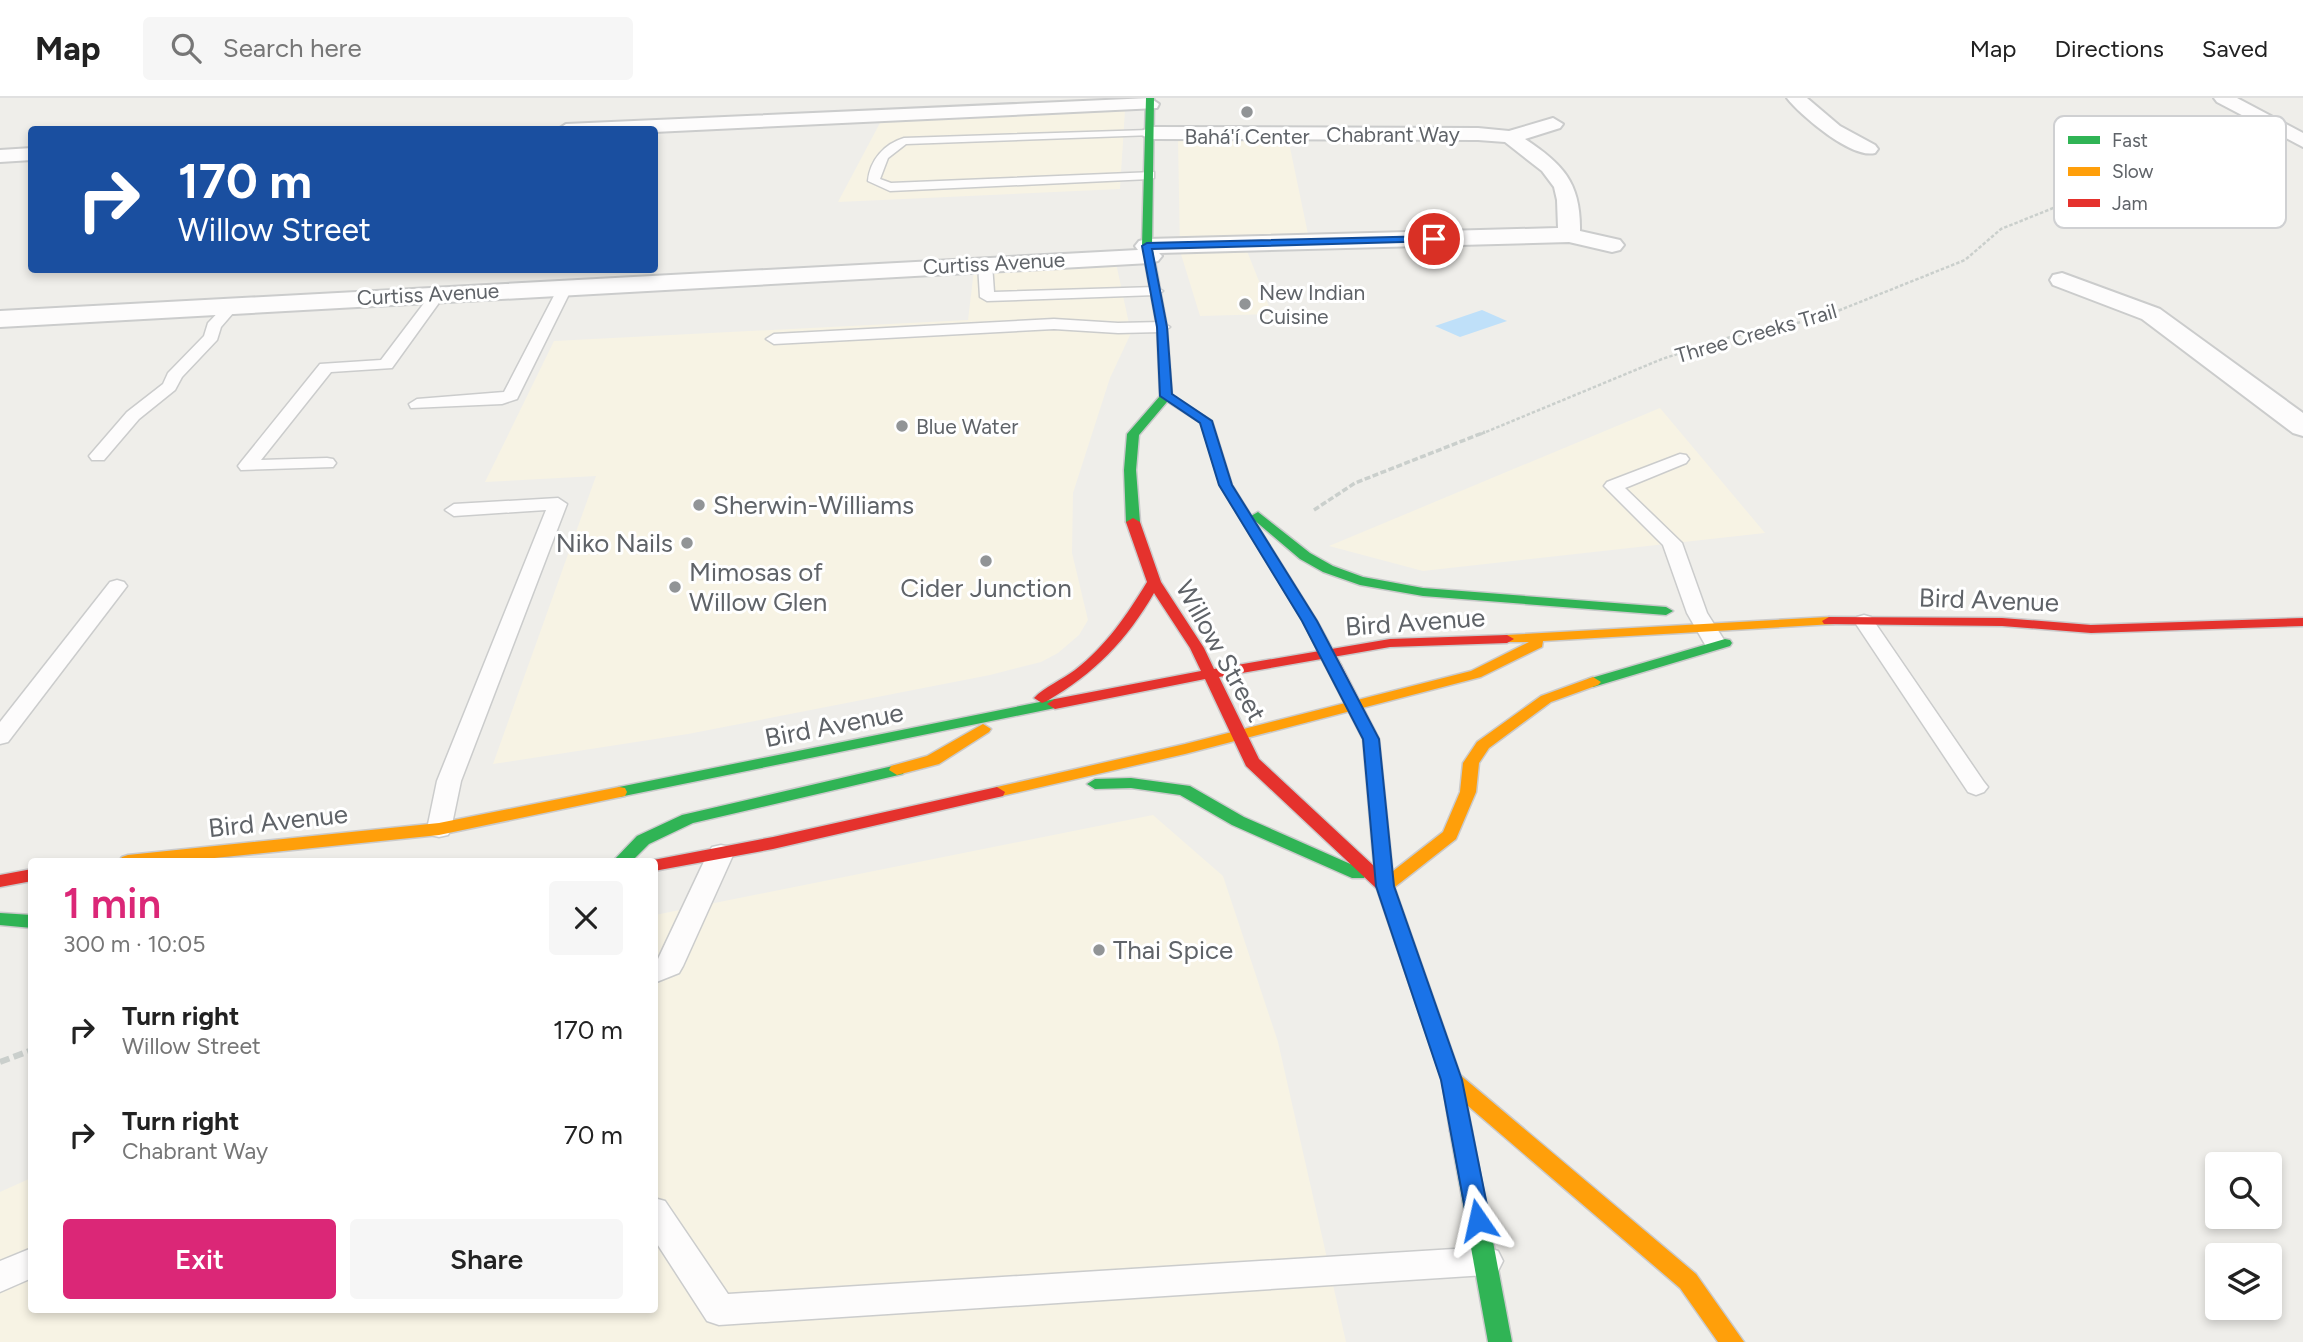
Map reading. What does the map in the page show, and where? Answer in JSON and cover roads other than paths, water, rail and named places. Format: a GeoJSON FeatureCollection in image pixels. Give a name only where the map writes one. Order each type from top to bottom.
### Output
{"type":"FeatureCollection","features":[{"type":"Feature","properties":{"kind":"main road"},"geometry":{"type":"LineString","coordinates":[[1150,101],[1148,251],[1162,327],[1166,396]]}},
{"type":"Feature","properties":{"kind":"main road","name":"Willow Street"},"geometry":{"type":"LineString","coordinates":[[1385,886],[1252,762],[1197,648],[1154,582],[1133,523],[1130,470],[1133,434],[1166,396],[1206,421],[1226,485],[1310,621],[1371,739],[1385,886],[1452,1080],[1500,1342]]}},
{"type":"Feature","properties":{"kind":"main road"},"geometry":{"type":"LineString","coordinates":[[1226,485],[1273,531],[1306,556],[1328,569],[1360,581],[1423,592],[1700,621],[1801,621]]}},
{"type":"Feature","properties":{"kind":"main road"},"geometry":{"type":"LineString","coordinates":[[625,858],[638,843],[654,833],[688,819],[933,760],[1005,715],[1065,686],[1106,656],[1128,628],[1154,582]]}},
{"type":"Feature","properties":{"kind":"main road","name":"Bird Avenue"},"geometry":{"type":"LineString","coordinates":[[157,858],[439,829],[1210,674],[1390,643],[1548,638],[1700,621]]}},
{"type":"Feature","properties":{"kind":"main road"},"geometry":{"type":"LineString","coordinates":[[1016,788],[1131,783],[1184,790],[1238,821],[1385,886],[1450,835],[1468,792],[1471,763],[1483,745],[1546,699],[1606,677],[1801,621]]}},
{"type":"Feature","properties":{"kind":"main road","name":"Bird Avenue"},"geometry":{"type":"LineString","coordinates":[[1801,621],[2002,622],[2091,629],[2303,622]]}},
{"type":"Feature","properties":{"kind":"main road","name":"Bird Avenue"},"geometry":{"type":"LineString","coordinates":[[658,863],[721,853],[1016,788],[1240,735],[1475,674],[1548,638]]}},
{"type":"Feature","properties":{"kind":"main road"},"geometry":{"type":"LineString","coordinates":[[0,881],[28,876]]}},
{"type":"Feature","properties":{"kind":"main road"},"geometry":{"type":"LineString","coordinates":[[0,919],[28,922]]}},
{"type":"Feature","properties":{"kind":"main road"},"geometry":{"type":"LineString","coordinates":[[1452,1080],[1688,1281],[1732,1342]]}},
{"type":"Feature","properties":{"kind":"street"},"geometry":{"type":"LineString","coordinates":[[1796,98],[1833,130],[1868,149]]}},
{"type":"Feature","properties":{"kind":"street"},"geometry":{"type":"LineString","coordinates":[[2223,98],[2256,116]]}},
{"type":"Feature","properties":{"kind":"street"},"geometry":{"type":"LineString","coordinates":[[647,126],[1150,101]]}},
{"type":"Feature","properties":{"kind":"street","name":"Chabrant Way"},"geometry":{"type":"LineString","coordinates":[[1149,133],[1478,134],[1510,137],[1553,124]]}},
{"type":"Feature","properties":{"kind":"street"},"geometry":{"type":"LineString","coordinates":[[2286,132],[2303,141]]}},
{"type":"Feature","properties":{"kind":"street","name":"Chabrant Way"},"geometry":{"type":"LineString","coordinates":[[1510,137],[1545,161],[1566,186],[1572,210],[1570,235]]}},
{"type":"Feature","properties":{"kind":"street"},"geometry":{"type":"LineString","coordinates":[[0,156],[28,154]]}},
{"type":"Feature","properties":{"kind":"street"},"geometry":{"type":"LineString","coordinates":[[1148,251],[1570,235],[1612,245]]}},
{"type":"Feature","properties":{"kind":"street","name":"Curtiss Avenue"},"geometry":{"type":"LineString","coordinates":[[0,319],[439,293],[563,281],[985,264],[1148,251]]}},
{"type":"Feature","properties":{"kind":"street"},"geometry":{"type":"LineString","coordinates":[[2062,280],[2151,314],[2303,427]]}},
{"type":"Feature","properties":{"kind":"lane"},"geometry":{"type":"LineString","coordinates":[[1149,133],[904,141],[891,145],[874,172],[874,181],[890,187],[1150,175]]}},
{"type":"Feature","properties":{"kind":"lane"},"geometry":{"type":"LineString","coordinates":[[985,264],[987,298],[1156,291]]}},
{"type":"Feature","properties":{"kind":"lane"},"geometry":{"type":"LineString","coordinates":[[417,404],[502,399],[511,395],[563,281]]}},
{"type":"Feature","properties":{"kind":"lane"},"geometry":{"type":"LineString","coordinates":[[327,463],[247,466],[326,367],[386,365],[439,293]]}},
{"type":"Feature","properties":{"kind":"lane"},"geometry":{"type":"LineString","coordinates":[[98,456],[139,410],[156,399],[173,381],[174,376],[212,337],[214,326],[233,305]]}},
{"type":"Feature","properties":{"kind":"lane"},"geometry":{"type":"LineString","coordinates":[[774,339],[1054,324],[1118,328],[1162,327]]}},
{"type":"Feature","properties":{"kind":"lane"},"geometry":{"type":"LineString","coordinates":[[1680,459],[1613,486],[1672,543],[1700,621],[1717,646]]}},
{"type":"Feature","properties":{"kind":"lane"},"geometry":{"type":"LineString","coordinates":[[439,829],[449,781],[558,504],[454,510]]}},
{"type":"Feature","properties":{"kind":"lane"},"geometry":{"type":"LineString","coordinates":[[0,737],[117,586]]}},
{"type":"Feature","properties":{"kind":"lane"},"geometry":{"type":"LineString","coordinates":[[1864,621],[1976,787]]}},
{"type":"Feature","properties":{"kind":"lane"},"geometry":{"type":"LineString","coordinates":[[658,971],[669,966],[721,853]]}},
{"type":"Feature","properties":{"kind":"lane"},"geometry":{"type":"LineString","coordinates":[[658,1217],[719,1310],[1486,1261]]}},
{"type":"Feature","properties":{"kind":"lane"},"geometry":{"type":"LineString","coordinates":[[0,1277],[28,1264]]}},
{"type":"Feature","properties":{"kind":"water"},"geometry":{"type":"Polygon","coordinates":[[[1482,310],[1507,321],[1460,337],[1435,326],[1482,310]]]}},
{"type":"Feature","properties":{"kind":"place","name":"Bahá'í Center"},"geometry":{"type":"Point","coordinates":[1247,112]}},
{"type":"Feature","properties":{"kind":"place","name":"New Indian Cuisine"},"geometry":{"type":"Point","coordinates":[1245,304]}},
{"type":"Feature","properties":{"kind":"place","name":"Blue Water"},"geometry":{"type":"Point","coordinates":[902,426]}},
{"type":"Feature","properties":{"kind":"place","name":"Sherwin-Williams"},"geometry":{"type":"Point","coordinates":[699,505]}},
{"type":"Feature","properties":{"kind":"place","name":"Niko Nails"},"geometry":{"type":"Point","coordinates":[687,543]}},
{"type":"Feature","properties":{"kind":"place","name":"Cider Junction"},"geometry":{"type":"Point","coordinates":[986,561]}},
{"type":"Feature","properties":{"kind":"place","name":"Mimosas of Willow Glen"},"geometry":{"type":"Point","coordinates":[675,587]}},
{"type":"Feature","properties":{"kind":"place","name":"Thai Spice"},"geometry":{"type":"Point","coordinates":[1099,950]}}]}
